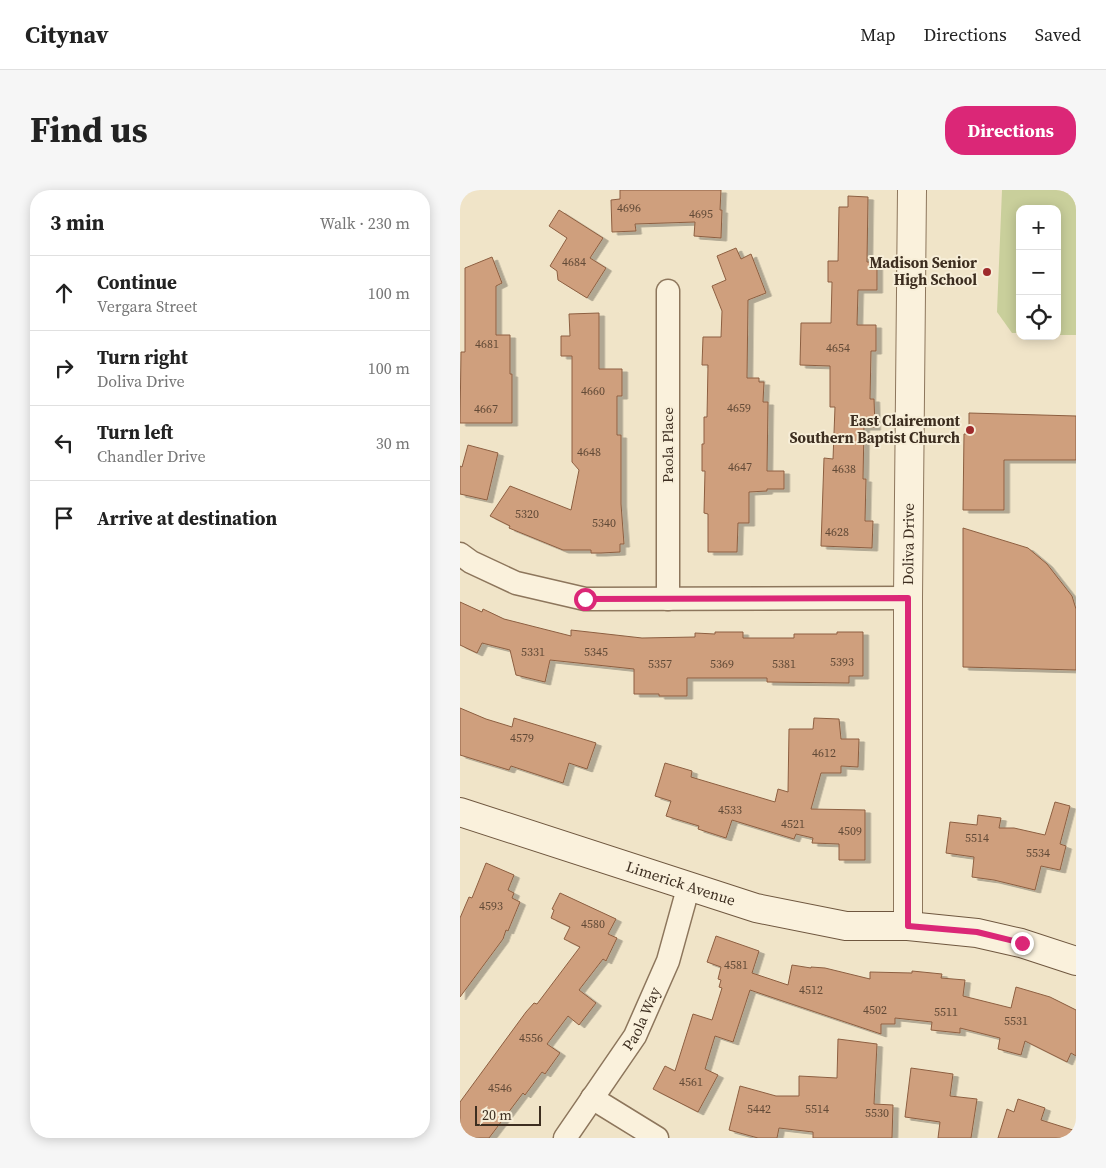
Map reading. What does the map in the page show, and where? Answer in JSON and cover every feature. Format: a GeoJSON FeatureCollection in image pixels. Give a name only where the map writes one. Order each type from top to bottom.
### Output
{"type":"FeatureCollection","features":[{"type":"Feature","properties":{"kind":"street","name":"Doliva Drive"},"geometry":{"type":"LineString","coordinates":[[908,926],[908,598],[912,190]]}},
{"type":"Feature","properties":{"kind":"street","name":"Paola Place"},"geometry":{"type":"LineString","coordinates":[[668,291],[668,599]]}},
{"type":"Feature","properties":{"kind":"street"},"geometry":{"type":"LineString","coordinates":[[460,554],[471,562],[516,583],[585,599],[908,598]]}},
{"type":"Feature","properties":{"kind":"street","name":"Limerick Avenue"},"geometry":{"type":"LineString","coordinates":[[460,812],[756,908],[846,926],[908,926],[977,932],[1022,943],[1076,961]]}},
{"type":"Feature","properties":{"kind":"street","name":"Paola Way"},"geometry":{"type":"LineString","coordinates":[[565,1138],[635,1036],[668,961],[689,885]]}},
{"type":"Feature","properties":{"kind":"street"},"geometry":{"type":"LineString","coordinates":[[592,1098],[657,1138]]}},
{"type":"Feature","properties":{"kind":"green space"},"geometry":{"type":"Polygon","coordinates":[[[1002,190],[1076,190],[1076,335],[1061,335],[1061,205],[1016,205],[1016,333],[1012,333],[997,312],[1002,190]]]}},
{"type":"Feature","properties":{"kind":"building"},"geometry":{"type":"Polygon","coordinates":[[[620,190],[721,190],[721,238],[694,236],[695,222],[635,224],[636,231],[612,232],[611,200],[620,199],[620,190]]]}},
{"type":"Feature","properties":{"kind":"building"},"geometry":{"type":"Polygon","coordinates":[[[848,196],[868,197],[867,262],[877,262],[877,290],[858,290],[857,325],[876,325],[876,351],[871,351],[870,399],[874,399],[875,427],[864,427],[863,479],[866,479],[865,521],[873,521],[872,548],[821,546],[824,458],[833,459],[835,407],[830,407],[830,366],[800,365],[801,323],[831,323],[832,282],[828,282],[828,261],[838,261],[839,207],[848,207],[848,196]]]}},
{"type":"Feature","properties":{"kind":"building"},"geometry":{"type":"Polygon","coordinates":[[[559,210],[603,238],[590,258],[606,268],[587,298],[558,280],[557,271],[550,266],[567,238],[549,226],[559,210]]]}},
{"type":"Feature","properties":{"kind":"building"},"geometry":{"type":"Polygon","coordinates":[[[736,248],[741,259],[751,254],[766,293],[748,300],[747,378],[759,378],[759,382],[764,382],[763,402],[768,402],[767,471],[784,471],[784,489],[749,492],[749,523],[738,523],[737,552],[708,552],[708,514],[704,513],[705,471],[702,471],[702,444],[704,444],[704,417],[707,417],[708,365],[702,365],[703,337],[721,337],[722,311],[712,286],[726,280],[717,256],[736,248]]]}},
{"type":"Feature","properties":{"kind":"building"},"geometry":{"type":"Polygon","coordinates":[[[492,257],[502,283],[496,286],[496,335],[510,335],[512,423],[460,423],[461,352],[465,352],[465,268],[492,257]]]}},
{"type":"Feature","properties":{"kind":"building"},"geometry":{"type":"Polygon","coordinates":[[[599,313],[599,369],[622,369],[622,396],[617,396],[617,435],[621,435],[621,504],[624,544],[620,544],[620,552],[591,553],[591,550],[563,550],[509,528],[510,526],[490,516],[510,486],[571,510],[579,470],[572,462],[572,356],[561,356],[561,336],[570,336],[569,314],[599,313]]]}},
{"type":"Feature","properties":{"kind":"building"},"geometry":{"type":"Polygon","coordinates":[[[969,413],[1076,416],[1076,460],[1004,460],[1004,510],[963,510],[964,434],[969,434],[969,413]]]}},
{"type":"Feature","properties":{"kind":"building"},"geometry":{"type":"Polygon","coordinates":[[[468,445],[498,453],[487,500],[460,494],[460,466],[462,467],[468,445]]]}},
{"type":"Feature","properties":{"kind":"building"},"geometry":{"type":"Polygon","coordinates":[[[963,528],[1028,548],[1047,564],[1072,596],[1076,609],[1076,670],[963,667],[963,528]]]}},
{"type":"Feature","properties":{"kind":"building"},"geometry":{"type":"Polygon","coordinates":[[[460,602],[482,612],[483,609],[504,619],[571,636],[571,630],[642,638],[695,637],[695,633],[743,632],[743,638],[794,638],[794,634],[863,632],[863,676],[849,676],[849,683],[767,682],[767,678],[687,678],[687,696],[659,696],[659,694],[634,694],[634,669],[550,660],[545,682],[516,675],[510,650],[482,643],[477,653],[460,645],[460,602]]]}},
{"type":"Feature","properties":{"kind":"building"},"geometry":{"type":"Polygon","coordinates":[[[460,708],[512,727],[514,718],[596,743],[587,769],[569,763],[563,783],[511,766],[509,770],[460,755],[460,708]]]}},
{"type":"Feature","properties":{"kind":"building"},"geometry":{"type":"Polygon","coordinates":[[[814,718],[839,719],[841,739],[859,739],[858,767],[841,766],[841,773],[821,773],[811,809],[865,810],[865,860],[839,860],[839,844],[812,843],[813,838],[796,834],[794,839],[732,820],[726,838],[698,829],[699,826],[666,816],[671,801],[655,796],[665,763],[692,771],[691,777],[775,802],[778,789],[788,792],[789,729],[813,729],[814,718]]]}},
{"type":"Feature","properties":{"kind":"building"},"geometry":{"type":"Polygon","coordinates":[[[1055,802],[1070,806],[1060,844],[1066,846],[1060,870],[1041,866],[1035,890],[994,880],[972,877],[974,857],[946,853],[950,822],[977,825],[978,815],[1001,818],[999,828],[1014,828],[1045,835],[1055,802]]]}},
{"type":"Feature","properties":{"kind":"building"},"geometry":{"type":"Polygon","coordinates":[[[486,863],[514,875],[508,890],[514,893],[512,898],[520,902],[503,939],[460,997],[460,918],[469,897],[472,898],[486,863]]]}},
{"type":"Feature","properties":{"kind":"building"},"geometry":{"type":"Polygon","coordinates":[[[560,893],[616,919],[608,934],[617,938],[606,961],[603,959],[579,990],[596,1003],[579,1025],[568,1016],[547,1044],[560,1053],[545,1074],[542,1072],[525,1095],[523,1093],[489,1138],[460,1138],[460,1102],[526,1012],[534,1003],[537,1004],[580,947],[564,939],[570,927],[551,918],[554,910],[552,909],[560,893]]]}},
{"type":"Feature","properties":{"kind":"building"},"geometry":{"type":"Polygon","coordinates":[[[716,936],[759,951],[752,973],[788,985],[792,965],[825,968],[870,979],[870,972],[912,973],[912,971],[942,974],[941,978],[965,980],[963,996],[1011,1008],[1016,987],[1050,997],[1076,1010],[1076,1056],[1071,1053],[1067,1062],[1025,1041],[1021,1055],[998,1049],[1000,1038],[960,1028],[960,1033],[931,1030],[932,1022],[895,1018],[895,1024],[881,1024],[881,1034],[750,990],[733,1042],[715,1036],[705,1069],[718,1075],[698,1112],[653,1089],[665,1066],[675,1071],[693,1014],[712,1020],[722,988],[719,987],[721,980],[718,979],[721,967],[707,962],[716,936]]]}},
{"type":"Feature","properties":{"kind":"building"},"geometry":{"type":"Polygon","coordinates":[[[838,1039],[877,1044],[874,1104],[893,1105],[892,1138],[813,1138],[813,1132],[779,1128],[777,1138],[758,1138],[729,1130],[740,1086],[776,1096],[799,1096],[799,1076],[837,1078],[838,1039]]]}},
{"type":"Feature","properties":{"kind":"building"},"geometry":{"type":"Polygon","coordinates":[[[911,1068],[953,1074],[950,1096],[977,1099],[971,1138],[938,1138],[940,1122],[905,1117],[911,1068]]]}},
{"type":"Feature","properties":{"kind":"building"},"geometry":{"type":"Polygon","coordinates":[[[1018,1099],[1045,1108],[1041,1120],[1076,1131],[1076,1138],[998,1138],[1007,1109],[1014,1112],[1018,1099]]]}},
{"type":"Feature","properties":{"kind":"place","name":"Madison Senior High School"},"geometry":{"type":"Point","coordinates":[987,272]}},
{"type":"Feature","properties":{"kind":"place","name":"East Clairemont Southern Baptist Church"},"geometry":{"type":"Point","coordinates":[970,430]}},
{"type":"Feature","properties":{"kind":"route"},"geometry":{"type":"LineString","coordinates":[[585,599],[908,598],[908,926],[977,932],[1022,943]]}}]}
